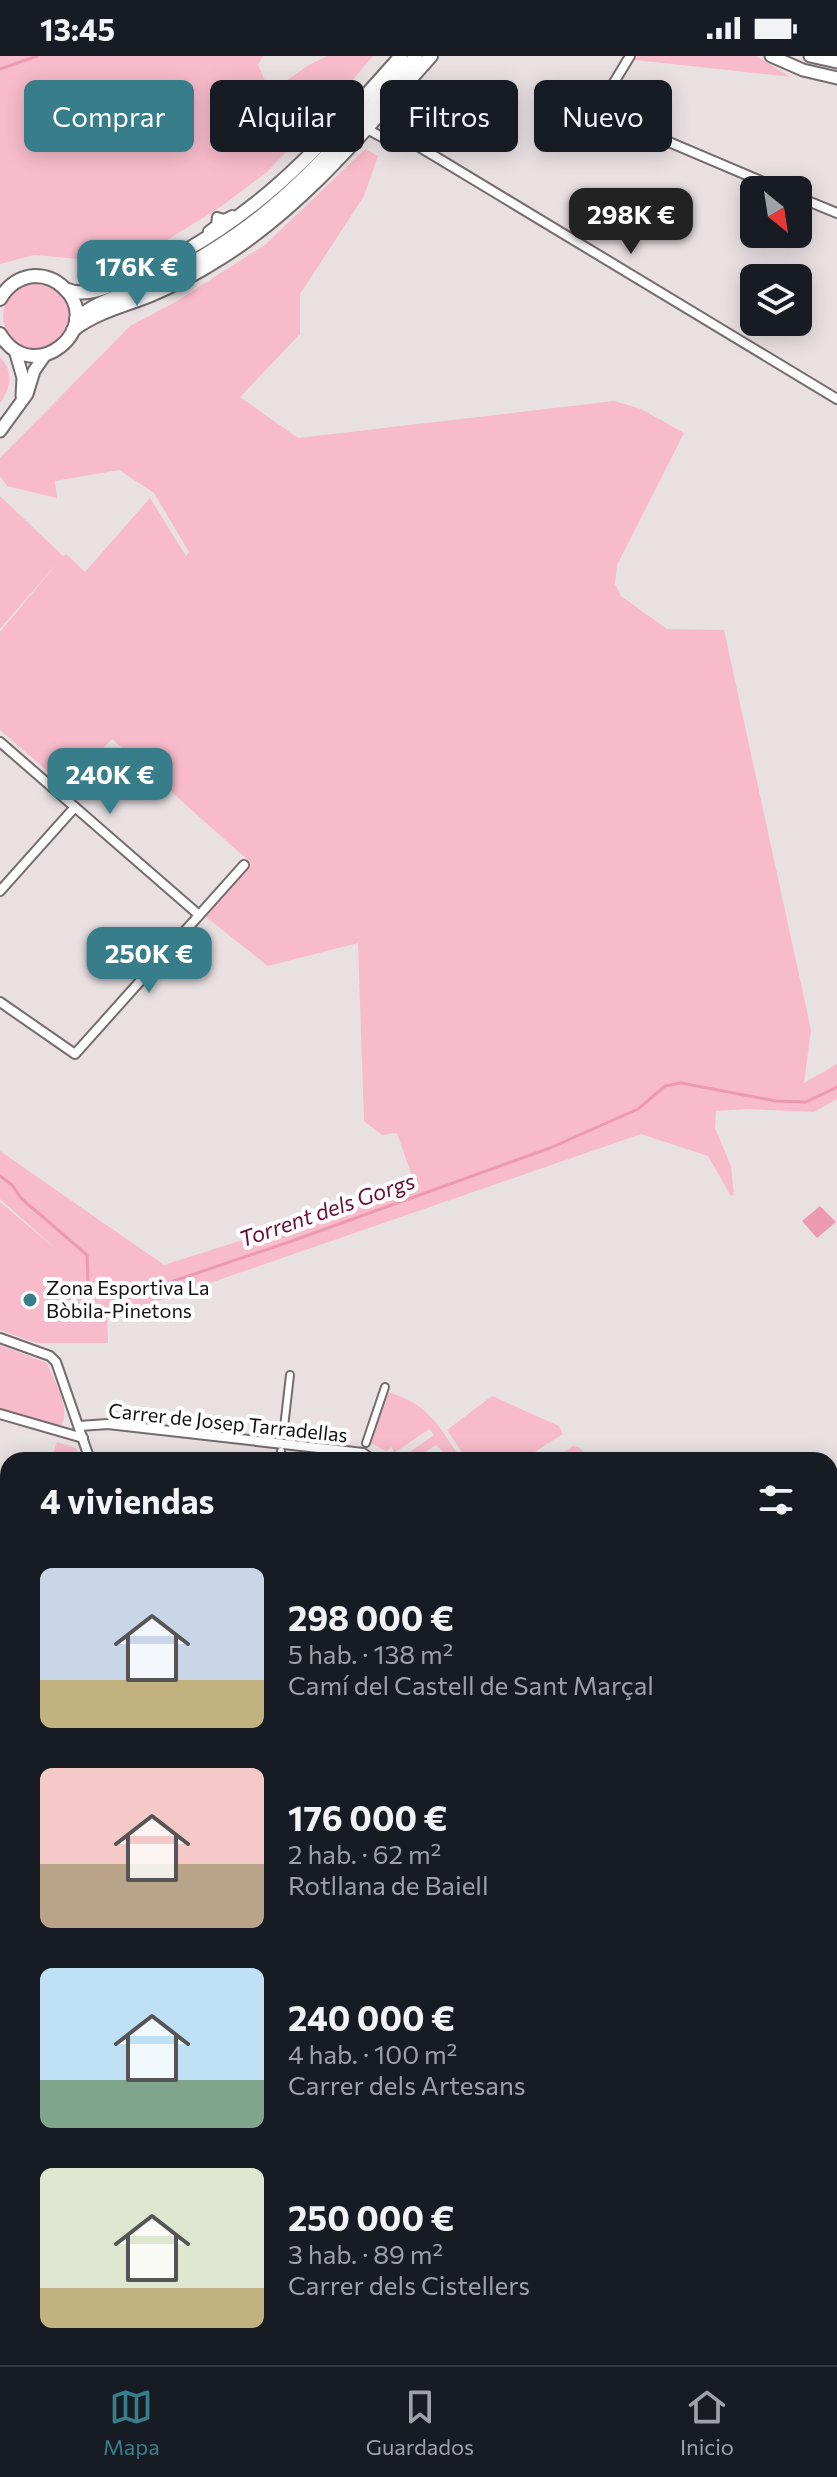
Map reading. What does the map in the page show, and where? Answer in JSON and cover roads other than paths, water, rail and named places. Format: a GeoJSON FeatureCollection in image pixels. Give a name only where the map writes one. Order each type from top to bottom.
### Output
{"type":"FeatureCollection","features":[{"type":"Feature","properties":{"kind":"main road"},"geometry":{"type":"LineString","coordinates":[[148,284],[162,264],[219,231],[286,180],[401,56]]}},
{"type":"Feature","properties":{"kind":"main road"},"geometry":{"type":"LineString","coordinates":[[0,299],[12,284],[27,277],[47,278],[65,289],[111,298],[148,284],[217,248],[278,203],[325,158],[416,56]]}},
{"type":"Feature","properties":{"kind":"main road"},"geometry":{"type":"LineString","coordinates":[[410,80],[431,56]]}},
{"type":"Feature","properties":{"kind":"main road"},"geometry":{"type":"LineString","coordinates":[[74,325],[94,316],[111,298],[219,259],[279,217],[318,181],[380,114]]}},
{"type":"Feature","properties":{"kind":"main road"},"geometry":{"type":"LineString","coordinates":[[1,337],[15,350],[31,356],[45,355],[61,347],[74,325],[74,303],[65,289]]}},
{"type":"Feature","properties":{"kind":"street"},"geometry":{"type":"LineString","coordinates":[[630,56],[601,104],[605,116],[749,176]]}},
{"type":"Feature","properties":{"kind":"street"},"geometry":{"type":"LineString","coordinates":[[771,56],[803,70],[837,78]]}},
{"type":"Feature","properties":{"kind":"street"},"geometry":{"type":"LineString","coordinates":[[810,56],[837,62]]}},
{"type":"Feature","properties":{"kind":"street"},"geometry":{"type":"LineString","coordinates":[[367,129],[380,136]]}},
{"type":"Feature","properties":{"kind":"street"},"geometry":{"type":"LineString","coordinates":[[428,152],[837,399]]}},
{"type":"Feature","properties":{"kind":"street"},"geometry":{"type":"LineString","coordinates":[[812,203],[837,213]]}},
{"type":"Feature","properties":{"kind":"street"},"geometry":{"type":"LineString","coordinates":[[15,350],[23,378],[22,400]]}},
{"type":"Feature","properties":{"kind":"street"},"geometry":{"type":"LineString","coordinates":[[0,431],[22,400],[34,371],[45,355]]}},
{"type":"Feature","properties":{"kind":"street"},"geometry":{"type":"LineString","coordinates":[[0,742],[199,915]]}},
{"type":"Feature","properties":{"kind":"street"},"geometry":{"type":"LineString","coordinates":[[0,891],[75,807]]}},
{"type":"Feature","properties":{"kind":"street"},"geometry":{"type":"LineString","coordinates":[[0,1002],[75,1054],[244,865]]}},
{"type":"Feature","properties":{"kind":"street"},"geometry":{"type":"LineString","coordinates":[[0,1338],[50,1356],[56,1362],[87,1452]]}},
{"type":"Feature","properties":{"kind":"street"},"geometry":{"type":"LineString","coordinates":[[283,1436],[290,1375]]}},
{"type":"Feature","properties":{"kind":"street"},"geometry":{"type":"LineString","coordinates":[[366,1443],[385,1387]]}},
{"type":"Feature","properties":{"kind":"street"},"geometry":{"type":"LineString","coordinates":[[0,1414],[83,1438]]}},
{"type":"Feature","properties":{"kind":"street","name":"Carrer de Josep Tarradellas"},"geometry":{"type":"LineString","coordinates":[[79,1426],[108,1424],[355,1452]]}},
{"type":"Feature","properties":{"kind":"waterway"},"geometry":{"type":"LineString","coordinates":[[0,69],[37,56]]}},
{"type":"Feature","properties":{"kind":"waterway","name":"Torrent dels Gorgs"},"geometry":{"type":"LineString","coordinates":[[0,1176],[87,1255],[88,1284],[101,1293],[135,1294],[550,1148],[638,1109],[665,1086],[681,1083],[776,1101],[806,1102],[837,1087]]}},
{"type":"Feature","properties":{"kind":"place","name":"Zona Esportiva La Bòbila-Pinetons"},"geometry":{"type":"Point","coordinates":[30,1300]}}]}
